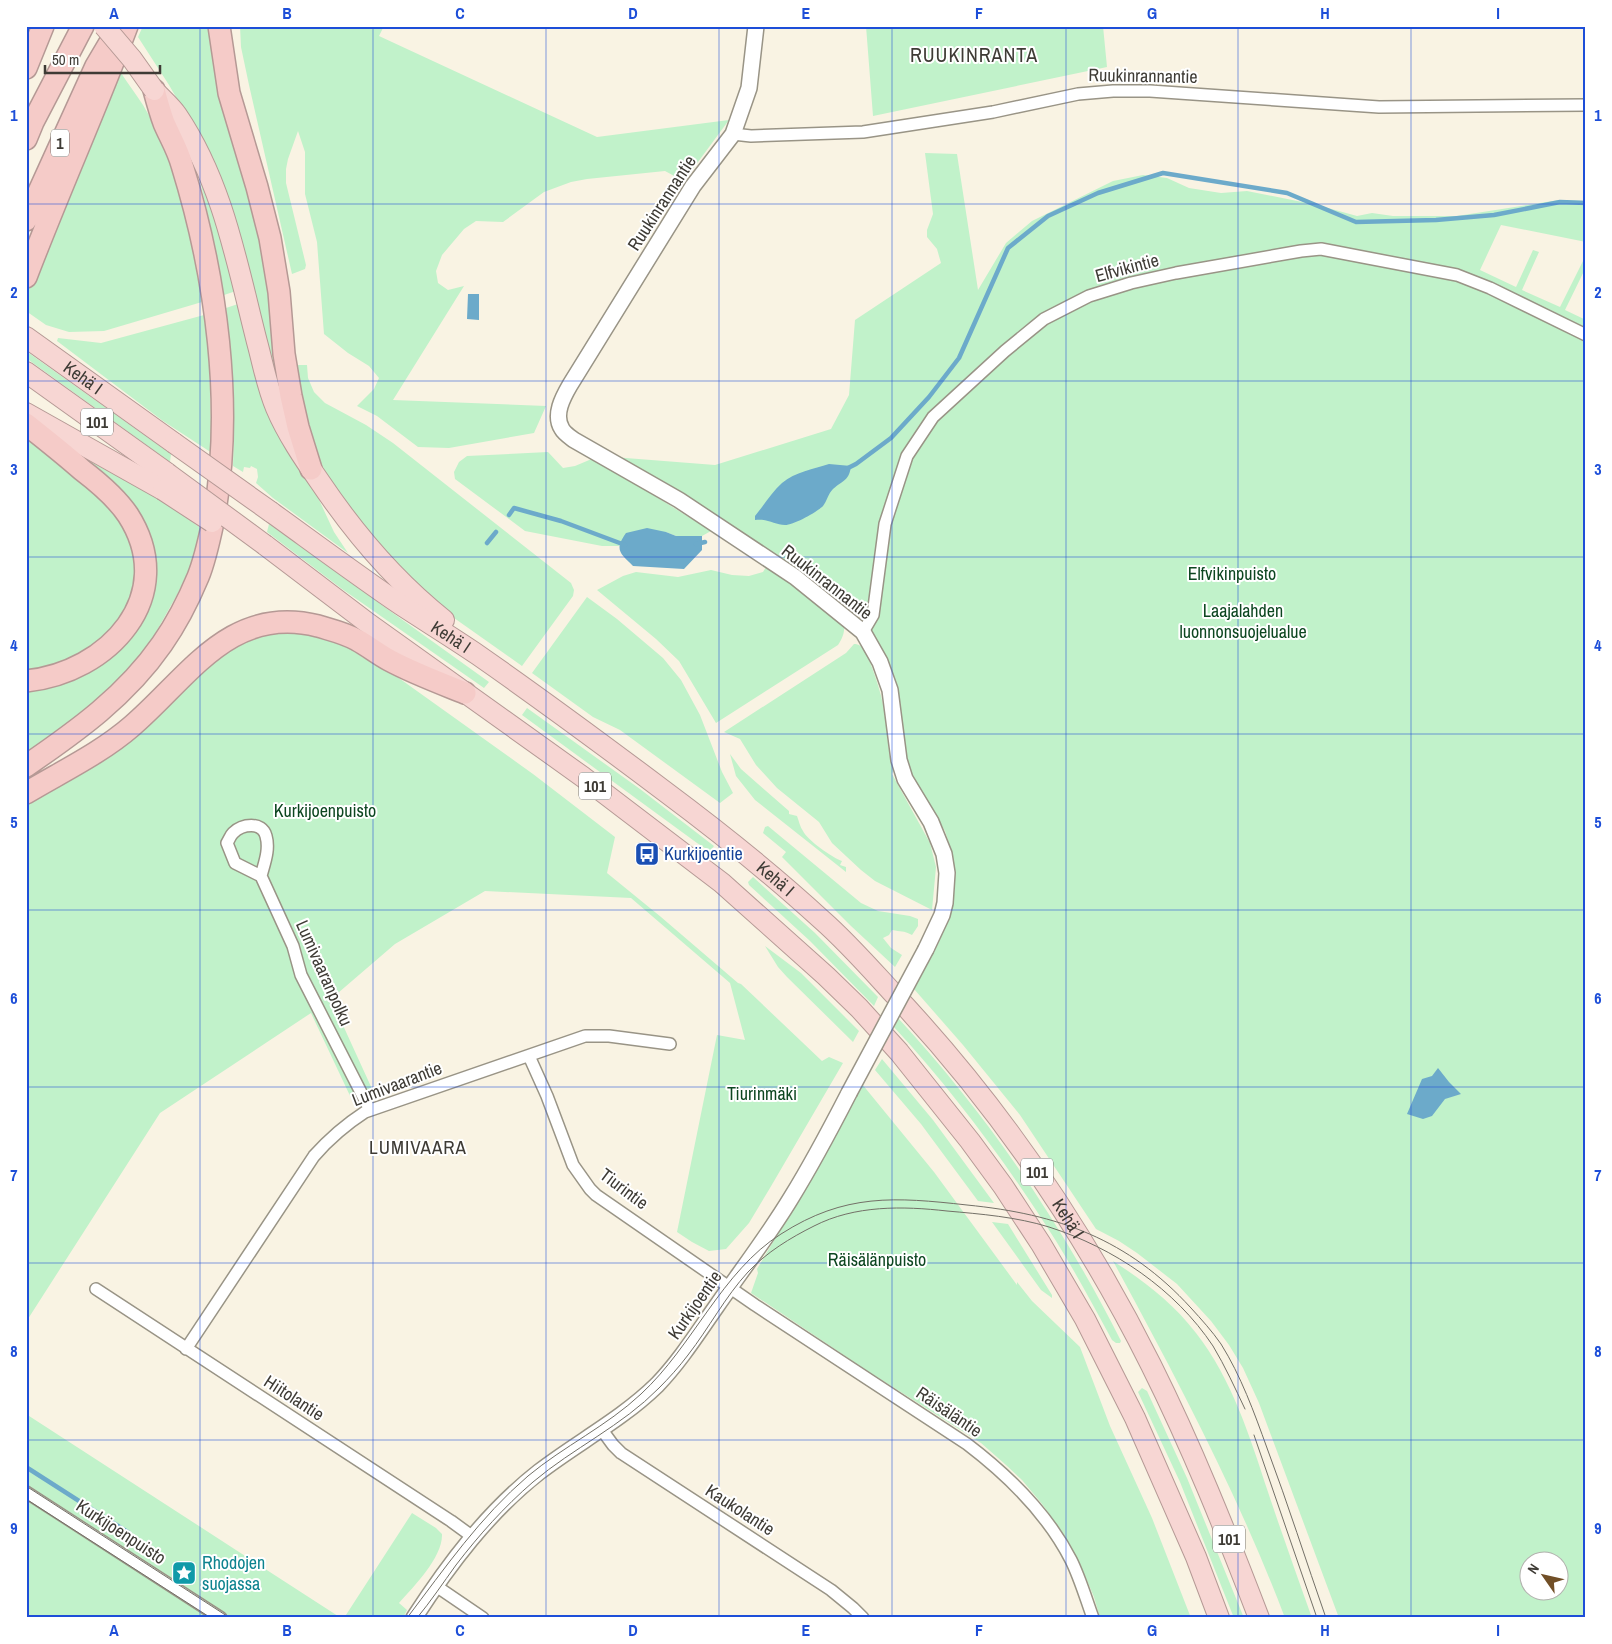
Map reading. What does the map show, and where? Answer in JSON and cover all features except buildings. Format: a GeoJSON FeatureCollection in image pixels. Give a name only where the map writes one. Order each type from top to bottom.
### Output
{"type":"FeatureCollection","features":[{"type":"Feature","properties":{"kind":"highway"},"geometry":{"type":"LineString","coordinates":[[26,68],[43,26]]}},
{"type":"Feature","properties":{"kind":"highway","name":"1"},"geometry":{"type":"LineString","coordinates":[[26,139],[83,26]]}},
{"type":"Feature","properties":{"kind":"highway"},"geometry":{"type":"LineString","coordinates":[[104,26],[154,90],[176,114],[213,184],[235,253],[259,349],[276,406],[289,435],[311,470],[354,530],[397,578],[426,606],[456,629],[478,655]]}},
{"type":"Feature","properties":{"kind":"highway","name":"1"},"geometry":{"type":"LineString","coordinates":[[26,220],[96,66],[119,26]]}},
{"type":"Feature","properties":{"kind":"highway"},"geometry":{"type":"LineString","coordinates":[[26,277],[127,26]]}},
{"type":"Feature","properties":{"kind":"highway"},"geometry":{"type":"LineString","coordinates":[[219,26],[229,93],[270,238],[279,292],[284,354],[291,396],[311,470]]}},
{"type":"Feature","properties":{"kind":"highway"},"geometry":{"type":"LineString","coordinates":[[26,766],[87,724],[113,701],[139,673],[161,645],[182,611],[198,577],[209,543],[218,498],[222,446],[222,409],[216,321],[210,282],[195,209],[184,172],[164,122],[154,90]]}},
{"type":"Feature","properties":{"kind":"highway","name":"Kehä I"},"geometry":{"type":"LineString","coordinates":[[26,337],[400,604],[478,655],[620,757],[720,834],[792,894],[849,946],[961,1068],[1009,1132],[1064,1211],[1123,1312],[1150,1364],[1196,1462],[1232,1546],[1259,1618]]}},
{"type":"Feature","properties":{"kind":"highway","name":"Kehä I"},"geometry":{"type":"LineString","coordinates":[[26,372],[165,482],[201,514],[309,578],[465,694],[583,776],[722,883],[859,1008],[898,1052],[970,1140],[1041,1244],[1085,1319],[1135,1418],[1196,1557],[1219,1618]]}},
{"type":"Feature","properties":{"kind":"highway"},"geometry":{"type":"LineString","coordinates":[[26,413],[165,482]]}},
{"type":"Feature","properties":{"kind":"highway"},"geometry":{"type":"LineString","coordinates":[[26,424],[97,482],[117,501],[135,527],[145,560],[144,584],[139,605],[123,632],[99,654],[85,663],[56,676],[26,681]]}},
{"type":"Feature","properties":{"kind":"highway"},"geometry":{"type":"LineString","coordinates":[[26,793],[96,751],[131,727],[209,652],[233,635],[276,622],[295,622],[336,632],[355,639],[388,660],[465,694]]}},
{"type":"Feature","properties":{"kind":"highway"},"geometry":{"type":"LineString","coordinates":[[1196,1557],[1206,1618]]}},
{"type":"Feature","properties":{"kind":"street"},"geometry":{"type":"LineString","coordinates":[[733,134],[749,88],[756,26]]}},
{"type":"Feature","properties":{"kind":"street","name":"Ruukinrannantie"},"geometry":{"type":"LineString","coordinates":[[926,949],[942,915],[945,903],[947,881],[944,854],[931,822],[905,779],[899,760],[890,690],[880,662],[863,632],[795,577],[679,500],[574,440],[561,428],[558,416],[561,401],[570,385],[693,186],[733,134],[751,136],[863,132],[993,112],[1078,94],[1113,91],[1150,91],[1380,107],[1586,105]]}},
{"type":"Feature","properties":{"kind":"street","name":"Elfvikintie"},"geometry":{"type":"LineString","coordinates":[[863,632],[873,615],[885,524],[908,456],[933,417],[1000,355],[1044,318],[1089,296],[1131,283],[1176,273],[1321,249],[1457,276],[1490,288],[1586,335]]}},
{"type":"Feature","properties":{"kind":"street"},"geometry":{"type":"LineString","coordinates":[[250,825],[260,828],[266,835],[267,856],[261,876],[234,862],[227,843],[231,834],[239,828],[250,825]]}},
{"type":"Feature","properties":{"kind":"street","name":"Lumivaaranpolku"},"geometry":{"type":"LineString","coordinates":[[261,876],[293,946],[301,975],[370,1110]]}},
{"type":"Feature","properties":{"kind":"street","name":"Kurkijoentie"},"geometry":{"type":"LineString","coordinates":[[415,1617],[473,1538],[502,1505],[538,1473],[602,1430],[644,1397],[673,1367],[691,1344],[790,1200],[850,1093],[926,949]]}},
{"type":"Feature","properties":{"kind":"street","name":"Lumivaarantie"},"geometry":{"type":"LineString","coordinates":[[186,1349],[314,1156],[326,1142],[352,1120],[370,1110],[585,1036],[609,1036],[670,1044]]}},
{"type":"Feature","properties":{"kind":"street","name":"Tiurintie"},"geometry":{"type":"LineString","coordinates":[[529,1056],[547,1096],[573,1166],[590,1189],[602,1200],[650,1230],[730,1288]]}},
{"type":"Feature","properties":{"kind":"street","name":"Räisäläntie"},"geometry":{"type":"LineString","coordinates":[[730,1288],[967,1444],[994,1464],[1022,1492],[1049,1524],[1072,1561],[1093,1618]]}},
{"type":"Feature","properties":{"kind":"street","name":"Hiitolantie"},"geometry":{"type":"LineString","coordinates":[[96,1289],[443,1516],[473,1538]]}},
{"type":"Feature","properties":{"kind":"street","name":"Kaukolantie"},"geometry":{"type":"LineString","coordinates":[[602,1430],[621,1453],[830,1590],[863,1618]]}},
{"type":"Feature","properties":{"kind":"street","name":"Kurkijoenpuisto"},"geometry":{"type":"LineString","coordinates":[[26,1492],[221,1618]]}},
{"type":"Feature","properties":{"kind":"street"},"geometry":{"type":"LineString","coordinates":[[436,1586],[483,1618]]}},
{"type":"Feature","properties":{"kind":"green space"},"geometry":{"type":"Polygon","coordinates":[[[143,26],[213,26],[231,133],[253,211],[264,260],[277,383],[199,137],[138,37],[143,26]]]}},
{"type":"Feature","properties":{"kind":"green space"},"geometry":{"type":"Polygon","coordinates":[[[240,26],[384,26],[379,36],[597,137],[729,120],[681,185],[678,178],[665,171],[571,182],[544,192],[503,222],[476,221],[464,229],[442,255],[436,271],[438,283],[448,290],[464,286],[393,400],[546,406],[534,433],[449,448],[418,447],[377,416],[357,406],[374,389],[379,378],[369,366],[348,353],[324,334],[317,242],[305,194],[305,152],[298,131],[288,159],[286,183],[306,265],[305,269],[292,274],[241,47],[240,26]]]}},
{"type":"Feature","properties":{"kind":"green space"},"geometry":{"type":"Polygon","coordinates":[[[866,26],[1103,26],[1107,67],[873,116],[866,26]]]}},
{"type":"Feature","properties":{"kind":"green space"},"geometry":{"type":"Polygon","coordinates":[[[121,73],[143,105],[166,152],[182,200],[202,302],[104,331],[69,332],[46,325],[26,311],[26,294],[69,188],[121,73]]]}},
{"type":"Feature","properties":{"kind":"green space","name":"Laajalahden luonnonsuojelualue"},"geometry":{"type":"Polygon","coordinates":[[[925,153],[957,154],[978,290],[1006,243],[1032,221],[1113,181],[1143,175],[1167,178],[1189,188],[1221,193],[1247,191],[1317,205],[1357,216],[1372,213],[1393,216],[1457,216],[1559,200],[1586,201],[1586,242],[1501,225],[1480,270],[1516,287],[1533,250],[1539,252],[1522,290],[1560,307],[1586,255],[1586,267],[1565,310],[1586,320],[1586,1618],[1339,1618],[1259,1403],[1243,1368],[1229,1345],[1211,1321],[1177,1284],[1137,1253],[1096,1229],[1020,1115],[914,989],[940,940],[953,903],[954,871],[951,850],[945,831],[912,776],[907,760],[900,702],[888,664],[860,610],[709,510],[613,457],[715,465],[831,429],[849,395],[855,320],[941,263],[937,249],[927,237],[927,230],[933,214],[925,153]]]}},
{"type":"Feature","properties":{"kind":"green space"},"geometry":{"type":"Polygon","coordinates":[[[199,176],[211,202],[236,291],[224,295],[214,242],[199,176]]]}},
{"type":"Feature","properties":{"kind":"green space"},"geometry":{"type":"Polygon","coordinates":[[[238,304],[290,454],[315,491],[334,532],[348,553],[273,498],[256,483],[258,477],[257,469],[251,466],[250,468],[244,467],[243,472],[233,466],[234,426],[226,308],[238,304]]]}},
{"type":"Feature","properties":{"kind":"green space"},"geometry":{"type":"Polygon","coordinates":[[[204,315],[209,358],[212,453],[163,421],[57,341],[58,338],[101,343],[204,315]]]}},
{"type":"Feature","properties":{"kind":"green space"},"geometry":{"type":"Polygon","coordinates":[[[26,351],[171,454],[170,462],[26,358],[26,351]]]}},
{"type":"Feature","properties":{"kind":"green space"},"geometry":{"type":"Polygon","coordinates":[[[307,365],[308,378],[314,392],[325,403],[366,425],[393,443],[571,583],[574,590],[573,596],[522,666],[447,613],[415,583],[367,530],[331,482],[313,449],[293,366],[307,365]]]}},
{"type":"Feature","properties":{"kind":"green space"},"geometry":{"type":"Polygon","coordinates":[[[26,438],[114,506],[127,523],[141,574],[119,626],[72,662],[26,672],[26,438]]]}},
{"type":"Feature","properties":{"kind":"green space"},"geometry":{"type":"Polygon","coordinates":[[[548,452],[563,468],[575,466],[594,458],[711,531],[702,536],[676,536],[666,532],[619,543],[619,546],[602,546],[525,531],[455,479],[454,472],[459,462],[467,456],[548,452]]]}},
{"type":"Feature","properties":{"kind":"green space"},"geometry":{"type":"Polygon","coordinates":[[[82,457],[161,500],[202,529],[191,565],[178,593],[151,641],[133,665],[108,693],[26,754],[26,689],[87,671],[153,571],[82,457]]]}},
{"type":"Feature","properties":{"kind":"green space"},"geometry":{"type":"Polygon","coordinates":[[[269,524],[489,682],[484,688],[342,589],[267,532],[269,524]]]}},
{"type":"Feature","properties":{"kind":"green space"},"geometry":{"type":"Polygon","coordinates":[[[766,567],[793,583],[844,623],[843,634],[838,645],[716,723],[679,661],[656,639],[597,590],[623,576],[636,572],[678,577],[711,570],[732,575],[749,576],[763,572],[766,567]]]}},
{"type":"Feature","properties":{"kind":"green space"},"geometry":{"type":"Polygon","coordinates":[[[587,597],[617,619],[663,658],[681,680],[700,715],[722,772],[733,793],[720,803],[620,730],[593,717],[532,673],[587,597]]]}},
{"type":"Feature","properties":{"kind":"green space","name":"Kurkijoenpuisto"},"geometry":{"type":"Polygon","coordinates":[[[301,630],[342,642],[362,657],[389,671],[533,774],[615,837],[607,873],[741,984],[822,1061],[829,1057],[843,1063],[749,1223],[726,1249],[709,1251],[677,1232],[717,1035],[745,1040],[730,983],[631,898],[485,891],[395,944],[331,999],[373,1091],[352,1100],[311,1013],[160,1113],[26,1322],[26,799],[207,662],[258,632],[301,630]]]}},
{"type":"Feature","properties":{"kind":"green space"},"geometry":{"type":"Polygon","coordinates":[[[854,644],[860,646],[866,653],[879,690],[884,711],[892,774],[930,843],[936,867],[932,910],[875,881],[861,870],[832,843],[819,822],[777,788],[756,765],[740,739],[724,732],[846,653],[854,644]]]}},
{"type":"Feature","properties":{"kind":"green space"},"geometry":{"type":"Polygon","coordinates":[[[527,708],[640,789],[714,846],[710,851],[697,843],[522,715],[527,708]]]}},
{"type":"Feature","properties":{"kind":"green space"},"geometry":{"type":"Polygon","coordinates":[[[730,754],[741,769],[789,811],[789,814],[797,816],[805,835],[827,853],[842,861],[840,865],[846,867],[846,872],[755,800],[736,776],[730,754]]]}},
{"type":"Feature","properties":{"kind":"green space"},"geometry":{"type":"Polygon","coordinates":[[[768,826],[861,903],[878,911],[918,919],[918,926],[912,935],[892,930],[889,935],[883,938],[891,948],[902,955],[895,967],[782,857],[786,852],[763,833],[765,827],[768,826]]]}},
{"type":"Feature","properties":{"kind":"green space"},"geometry":{"type":"Polygon","coordinates":[[[753,877],[815,933],[878,997],[874,1006],[810,941],[749,885],[748,882],[753,877]]]}},
{"type":"Feature","properties":{"kind":"green space"},"geometry":{"type":"Polygon","coordinates":[[[765,946],[801,973],[859,1031],[853,1042],[787,977],[778,967],[765,946]]]}},
{"type":"Feature","properties":{"kind":"green space"},"geometry":{"type":"Polygon","coordinates":[[[898,1018],[962,1093],[1021,1172],[1074,1255],[1121,1341],[1120,1343],[1112,1340],[1056,1241],[999,1157],[959,1103],[893,1026],[898,1018]]]}},
{"type":"Feature","properties":{"kind":"green space"},"geometry":{"type":"Polygon","coordinates":[[[882,1059],[933,1120],[994,1203],[978,1201],[921,1124],[875,1070],[882,1059]]]}},
{"type":"Feature","properties":{"kind":"green space","name":"Räisälänpuisto"},"geometry":{"type":"Polygon","coordinates":[[[862,1084],[934,1172],[1017,1285],[1017,1282],[1032,1301],[1080,1347],[1110,1426],[1152,1518],[1191,1618],[1100,1618],[1094,1597],[1080,1564],[1065,1536],[1042,1504],[1022,1480],[1006,1465],[981,1443],[866,1370],[751,1293],[758,1273],[757,1269],[818,1166],[862,1084]]]}},
{"type":"Feature","properties":{"kind":"green space"},"geometry":{"type":"Polygon","coordinates":[[[992,1222],[1008,1224],[1052,1295],[1052,1298],[1041,1290],[992,1222]]]}},
{"type":"Feature","properties":{"kind":"green space"},"geometry":{"type":"Polygon","coordinates":[[[1113,1261],[1136,1276],[1178,1312],[1196,1333],[1220,1370],[1247,1430],[1312,1618],[1285,1618],[1227,1481],[1183,1392],[1113,1261]]]}},
{"type":"Feature","properties":{"kind":"green space"},"geometry":{"type":"Polygon","coordinates":[[[1142,1388],[1147,1391],[1187,1478],[1244,1618],[1234,1618],[1180,1482],[1138,1392],[1142,1388]]]}},
{"type":"Feature","properties":{"kind":"green space"},"geometry":{"type":"Polygon","coordinates":[[[26,1414],[341,1618],[26,1618],[26,1414]]]}},
{"type":"Feature","properties":{"kind":"green space"},"geometry":{"type":"Polygon","coordinates":[[[412,1513],[442,1534],[438,1552],[433,1561],[399,1603],[407,1610],[403,1618],[344,1618],[412,1513]]]}},
{"type":"Feature","properties":{"kind":"water"},"geometry":{"type":"Polygon","coordinates":[[[468,294],[479,294],[479,320],[467,319],[468,294]]]}},
{"type":"Feature","properties":{"kind":"water"},"geometry":{"type":"Polygon","coordinates":[[[829,464],[851,466],[845,480],[833,489],[820,509],[805,518],[785,525],[755,520],[755,516],[771,494],[787,479],[799,473],[829,464]]]}},
{"type":"Feature","properties":{"kind":"water"},"geometry":{"type":"Polygon","coordinates":[[[647,528],[676,536],[702,536],[702,550],[684,569],[633,566],[620,551],[620,544],[626,533],[647,528]]]}},
{"type":"Feature","properties":{"kind":"water"},"geometry":{"type":"Polygon","coordinates":[[[1438,1068],[1461,1094],[1445,1099],[1432,1116],[1423,1119],[1407,1114],[1422,1079],[1432,1076],[1438,1068]]]}},
{"type":"Feature","properties":{"kind":"waterway"},"geometry":{"type":"LineString","coordinates":[[846,469],[856,464],[891,438],[929,397],[959,358],[1008,248],[1048,216],[1098,193],[1163,173],[1287,193],[1356,222],[1436,220],[1494,215],[1560,202],[1586,203]]}},
{"type":"Feature","properties":{"kind":"waterway"},"geometry":{"type":"LineString","coordinates":[[509,515],[514,508],[561,521],[625,545]]}},
{"type":"Feature","properties":{"kind":"waterway"},"geometry":{"type":"LineString","coordinates":[[487,543],[496,532]]}},
{"type":"Feature","properties":{"kind":"waterway"},"geometry":{"type":"LineString","coordinates":[[696,544],[705,542]]}},
{"type":"Feature","properties":{"kind":"waterway"},"geometry":{"type":"LineString","coordinates":[[26,1467],[129,1533]]}},
{"type":"Feature","properties":{"kind":"tram line"},"geometry":{"type":"LineString","coordinates":[[407,1618],[494,1508],[528,1476],[614,1416],[641,1394],[660,1375],[724,1288],[760,1250],[781,1234],[827,1211],[871,1201],[893,1200],[941,1202],[1000,1209],[1061,1223],[1090,1234],[1116,1247],[1142,1264],[1167,1284],[1218,1339],[1241,1381],[1275,1469],[1326,1618]]}},
{"type":"Feature","properties":{"kind":"tram line"},"geometry":{"type":"LineString","coordinates":[[417,1618],[456,1565],[512,1501],[564,1458],[645,1402],[681,1364],[732,1292],[755,1265],[796,1235],[830,1219],[846,1214],[879,1209],[913,1208],[999,1216],[1049,1227],[1097,1246],[1141,1273],[1162,1289],[1198,1325],[1226,1369],[1245,1409]]}},
{"type":"Feature","properties":{"kind":"tram line"},"geometry":{"type":"LineString","coordinates":[[1254,1435],[1317,1618]]}},
{"type":"Feature","properties":{"kind":"tram line"},"geometry":{"type":"LineString","coordinates":[[26,1486],[230,1618]]}},
{"type":"Feature","properties":{"kind":"tram line"},"geometry":{"type":"LineString","coordinates":[[26,1499],[211,1618]]}},
{"type":"Feature","properties":{"kind":"place","name":"Kurkijoentie"},"geometry":{"type":"Point","coordinates":[647,854]}},
{"type":"Feature","properties":{"kind":"place","name":"Rhodojen suojassa"},"geometry":{"type":"Point","coordinates":[184,1573]}},
{"type":"Feature","properties":{"kind":"district","name":"RUUKINRANTA"},"geometry":{"type":"Point","coordinates":[974,55]}},
{"type":"Feature","properties":{"kind":"district","name":"LUMIVAARA"},"geometry":{"type":"Point","coordinates":[418,1147]}},
{"type":"Feature","properties":{"kind":"park label","name":"Elfvikinpuisto"},"geometry":{"type":"Point","coordinates":[1232,574]}},
{"type":"Feature","properties":{"kind":"park label","name":"Tiurinmäki"},"geometry":{"type":"Point","coordinates":[762,1094]}}]}
